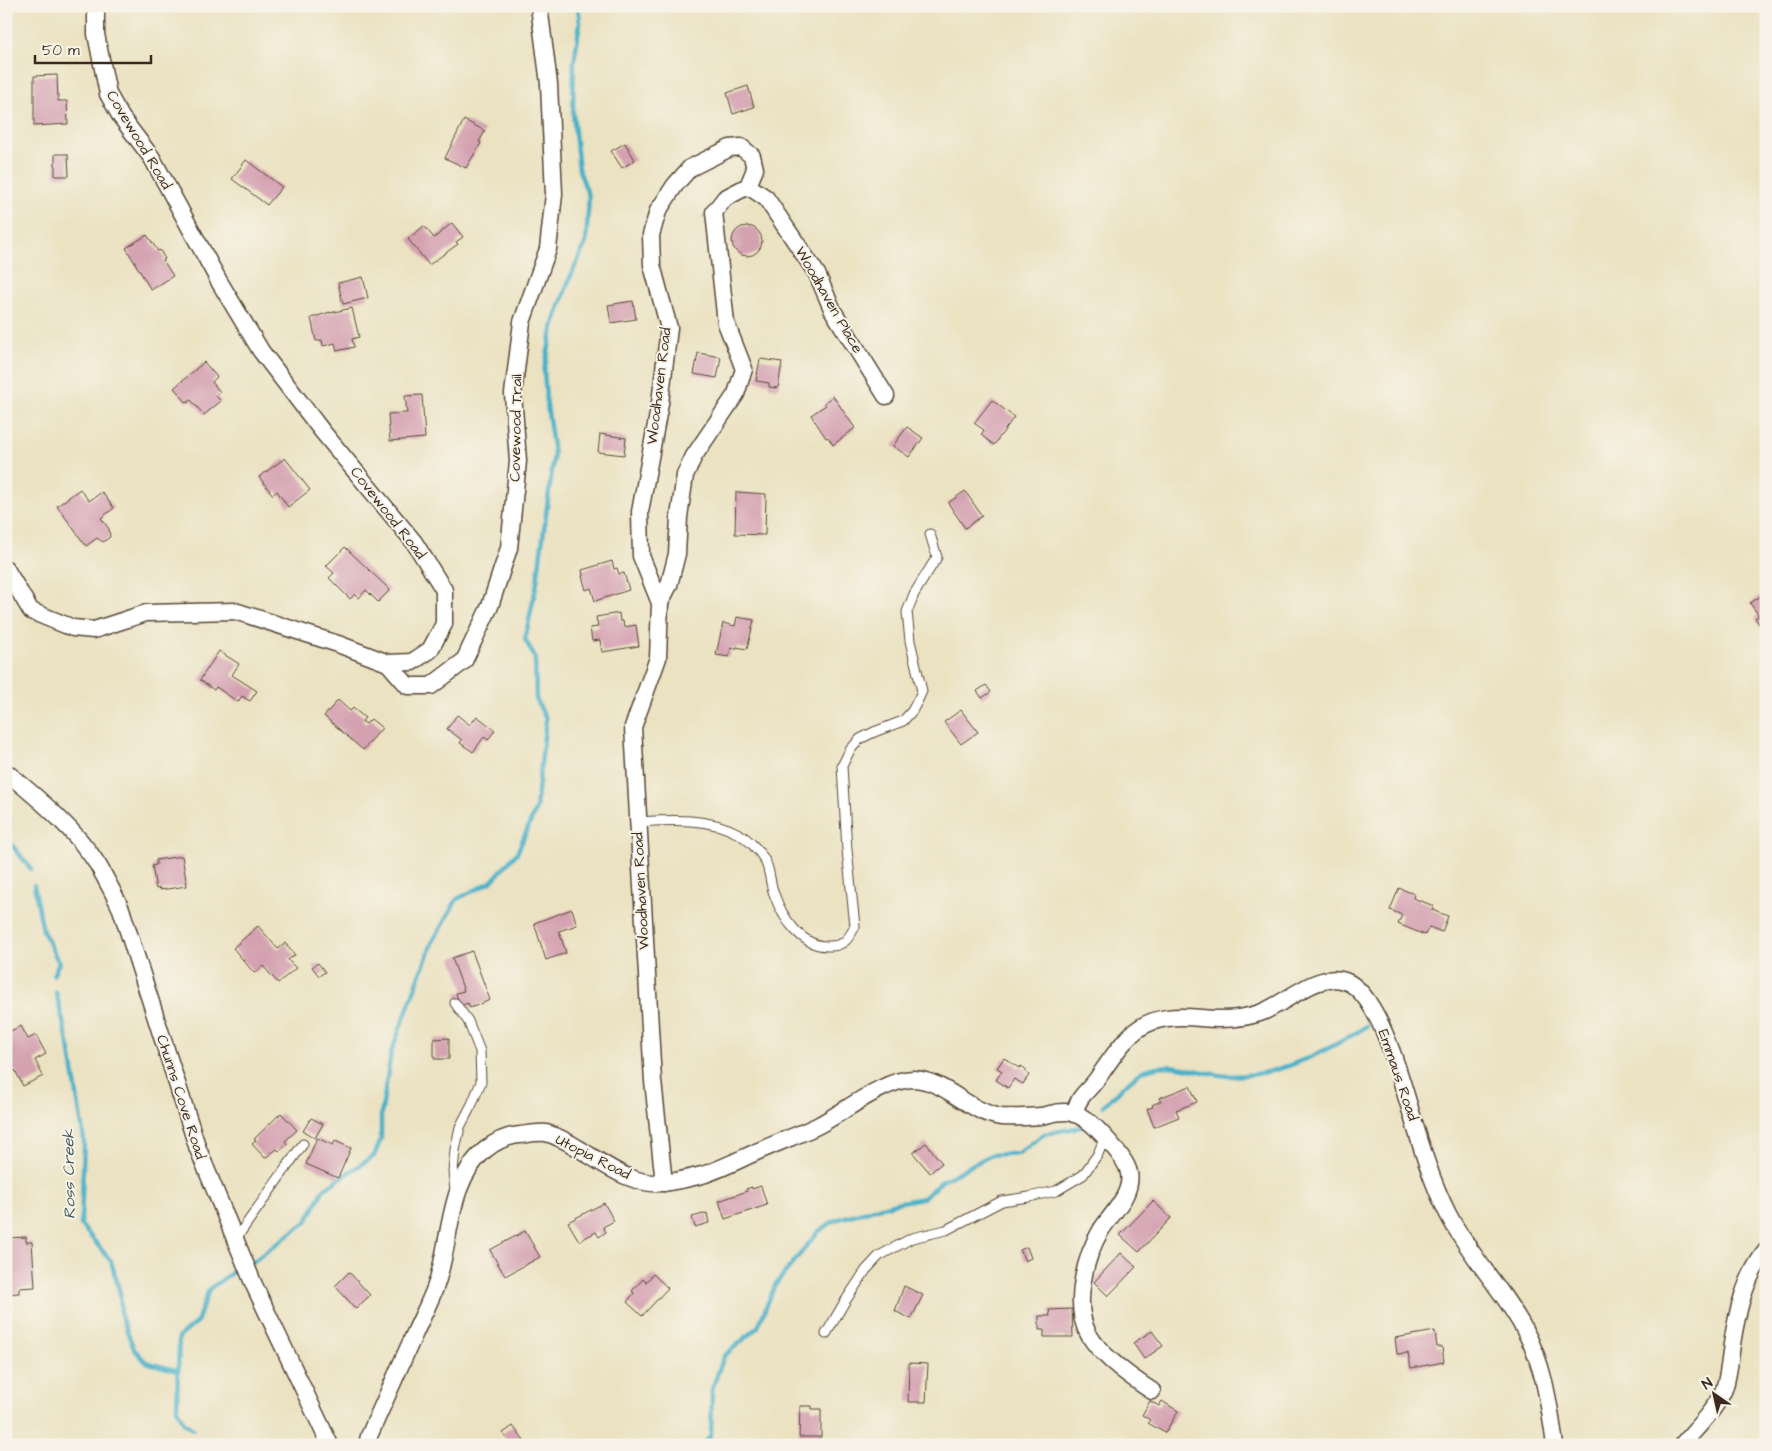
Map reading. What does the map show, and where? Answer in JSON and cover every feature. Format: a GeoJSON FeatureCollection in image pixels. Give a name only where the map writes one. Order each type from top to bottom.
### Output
{"type":"FeatureCollection","features":[{"type":"Feature","properties":{"kind":"street","name":"Covewood Road"},"geometry":{"type":"LineString","coordinates":[[6,570],[31,611],[72,628],[94,630],[146,613],[235,611],[338,644],[388,663],[412,662],[430,650],[444,624],[444,590],[414,542],[322,431],[261,351],[220,283],[152,158],[121,117],[108,94],[96,34],[96,6]]}},
{"type":"Feature","properties":{"kind":"street","name":"Covewood Trail"},"geometry":{"type":"LineString","coordinates":[[388,663],[408,686],[431,686],[464,661],[490,606],[509,548],[518,461],[513,394],[522,322],[548,249],[554,194],[549,84],[539,6]]}},
{"type":"Feature","properties":{"kind":"street","name":"Woodhaven Road"},"geometry":{"type":"LineString","coordinates":[[660,603],[669,585],[677,554],[679,517],[685,475],[694,456],[736,394],[744,369],[726,323],[714,212],[726,198],[748,186],[755,169],[752,156],[740,147],[730,148],[690,168],[675,184],[658,211],[651,235],[652,264],[668,328],[660,403],[640,512],[641,556],[660,603],[658,658],[633,728],[653,1081],[664,1183]]}},
{"type":"Feature","properties":{"kind":"street","name":"Woodhaven Place"},"geometry":{"type":"LineString","coordinates":[[748,186],[766,198],[817,274],[833,311],[886,396]]}},
{"type":"Feature","properties":{"kind":"street","name":"Chunns Cove Road"},"geometry":{"type":"LineString","coordinates":[[6,772],[38,798],[66,827],[90,854],[112,889],[121,909],[198,1149],[254,1285],[330,1445]]}},
{"type":"Feature","properties":{"kind":"street","name":"Emmaus Road"},"geometry":{"type":"LineString","coordinates":[[1074,1114],[1078,1099],[1095,1082],[1116,1051],[1132,1032],[1150,1022],[1164,1017],[1182,1015],[1225,1018],[1259,1014],[1316,983],[1329,979],[1345,981],[1358,990],[1377,1018],[1394,1055],[1420,1141],[1447,1212],[1468,1249],[1523,1326],[1540,1363],[1555,1445]]}},
{"type":"Feature","properties":{"kind":"street","name":"Utopia Road"},"geometry":{"type":"LineString","coordinates":[[367,1445],[369,1436],[436,1286],[446,1248],[456,1196],[472,1163],[498,1140],[510,1136],[545,1133],[564,1140],[613,1170],[629,1177],[646,1182],[664,1183],[704,1174],[817,1126],[875,1092],[892,1084],[910,1079],[923,1080],[937,1085],[968,1104],[1000,1117],[1039,1116],[1062,1112],[1074,1114]]}},
{"type":"Feature","properties":{"kind":"street"},"geometry":{"type":"LineString","coordinates":[[1074,1114],[1093,1125],[1123,1158],[1129,1168],[1130,1178],[1127,1192],[1095,1241],[1084,1272],[1083,1318],[1089,1336],[1102,1351],[1118,1367],[1152,1391]]}},
{"type":"Feature","properties":{"kind":"street"},"geometry":{"type":"LineString","coordinates":[[1682,1445],[1709,1412],[1723,1391],[1738,1312],[1747,1283],[1759,1259],[1766,1251]]}},
{"type":"Feature","properties":{"kind":"lane"},"geometry":{"type":"LineString","coordinates":[[638,822],[689,821],[721,826],[739,834],[752,844],[766,861],[774,895],[782,912],[800,935],[815,945],[835,946],[844,943],[850,937],[855,926],[847,850],[842,766],[850,750],[860,740],[874,732],[903,721],[912,711],[922,691],[910,641],[907,612],[914,594],[937,557],[930,534]]}},
{"type":"Feature","properties":{"kind":"lane"},"geometry":{"type":"LineString","coordinates":[[455,1003],[468,1021],[480,1051],[481,1082],[460,1127],[453,1171],[456,1196]]}},
{"type":"Feature","properties":{"kind":"lane"},"geometry":{"type":"LineString","coordinates":[[826,1334],[848,1296],[866,1270],[879,1256],[912,1238],[946,1230],[1002,1201],[1056,1191],[1083,1175],[1098,1154],[1104,1139]]}},
{"type":"Feature","properties":{"kind":"lane"},"geometry":{"type":"LineString","coordinates":[[235,1241],[304,1144]]}},
{"type":"Feature","properties":{"kind":"building"},"geometry":{"type":"Polygon","coordinates":[[[57,75],[58,101],[67,101],[68,124],[34,126],[34,76],[57,75]]]}},
{"type":"Feature","properties":{"kind":"building"},"geometry":{"type":"Polygon","coordinates":[[[748,86],[754,107],[733,114],[727,93],[748,86]]]}},
{"type":"Feature","properties":{"kind":"building"},"geometry":{"type":"Polygon","coordinates":[[[464,120],[485,131],[479,142],[481,143],[466,168],[445,158],[464,120]]]}},
{"type":"Feature","properties":{"kind":"building"},"geometry":{"type":"Polygon","coordinates":[[[625,143],[635,160],[622,168],[611,151],[625,143]]]}},
{"type":"Feature","properties":{"kind":"building"},"geometry":{"type":"Polygon","coordinates":[[[55,154],[68,154],[69,176],[55,176],[55,154]]]}},
{"type":"Feature","properties":{"kind":"building"},"geometry":{"type":"Polygon","coordinates":[[[246,160],[282,187],[267,205],[232,179],[246,160]]]}},
{"type":"Feature","properties":{"kind":"building"},"geometry":{"type":"Polygon","coordinates":[[[452,223],[463,237],[456,242],[458,244],[429,265],[408,239],[424,226],[434,238],[452,223]]]}},
{"type":"Feature","properties":{"kind":"building"},"geometry":{"type":"Polygon","coordinates":[[[747,226],[757,231],[762,241],[757,251],[747,256],[737,251],[732,241],[737,231],[747,226]]]}},
{"type":"Feature","properties":{"kind":"building"},"geometry":{"type":"Polygon","coordinates":[[[147,235],[158,251],[160,250],[165,259],[163,260],[173,276],[151,290],[126,248],[147,235]]]}},
{"type":"Feature","properties":{"kind":"building"},"geometry":{"type":"Polygon","coordinates":[[[363,277],[368,298],[343,304],[338,283],[363,277]]]}},
{"type":"Feature","properties":{"kind":"building"},"geometry":{"type":"Polygon","coordinates":[[[633,301],[636,319],[611,323],[608,305],[633,301]]]}},
{"type":"Feature","properties":{"kind":"building"},"geometry":{"type":"Polygon","coordinates":[[[352,308],[359,337],[352,339],[354,347],[337,351],[335,343],[323,346],[322,340],[316,341],[311,318],[352,308]]]}},
{"type":"Feature","properties":{"kind":"building"},"geometry":{"type":"Polygon","coordinates":[[[698,353],[721,357],[717,378],[694,374],[698,353]]]}},
{"type":"Feature","properties":{"kind":"building"},"geometry":{"type":"Polygon","coordinates":[[[760,359],[782,362],[778,388],[769,387],[769,383],[756,381],[760,359]]]}},
{"type":"Feature","properties":{"kind":"building"},"geometry":{"type":"Polygon","coordinates":[[[204,362],[217,377],[212,382],[220,392],[216,396],[221,401],[204,415],[191,400],[187,403],[174,388],[204,362]]]}},
{"type":"Feature","properties":{"kind":"building"},"geometry":{"type":"Polygon","coordinates":[[[422,395],[425,438],[390,441],[388,414],[407,413],[405,396],[422,395]]]}},
{"type":"Feature","properties":{"kind":"building"},"geometry":{"type":"Polygon","coordinates":[[[833,396],[855,428],[833,445],[828,437],[826,438],[811,415],[826,405],[824,403],[833,396]]]}},
{"type":"Feature","properties":{"kind":"building"},"geometry":{"type":"Polygon","coordinates":[[[992,400],[1014,417],[994,445],[981,435],[984,430],[974,423],[992,400]]]}},
{"type":"Feature","properties":{"kind":"building"},"geometry":{"type":"Polygon","coordinates":[[[907,427],[923,438],[909,457],[893,446],[907,427]]]}},
{"type":"Feature","properties":{"kind":"building"},"geometry":{"type":"Polygon","coordinates":[[[600,434],[626,438],[624,455],[598,452],[600,434]]]}},
{"type":"Feature","properties":{"kind":"building"},"geometry":{"type":"Polygon","coordinates":[[[285,458],[310,490],[288,507],[277,491],[273,495],[259,477],[285,458]]]}},
{"type":"Feature","properties":{"kind":"building"},"geometry":{"type":"Polygon","coordinates":[[[80,489],[89,501],[102,492],[114,508],[101,518],[109,529],[110,537],[103,542],[97,538],[86,546],[57,506],[80,489]]]}},
{"type":"Feature","properties":{"kind":"building"},"geometry":{"type":"Polygon","coordinates":[[[965,491],[982,516],[965,528],[948,503],[965,491]]]}},
{"type":"Feature","properties":{"kind":"building"},"geometry":{"type":"Polygon","coordinates":[[[736,492],[766,494],[765,535],[735,534],[736,492]]]}},
{"type":"Feature","properties":{"kind":"building"},"geometry":{"type":"Polygon","coordinates":[[[345,547],[390,590],[378,602],[366,590],[359,598],[355,594],[350,599],[329,578],[334,573],[326,566],[345,547]]]}},
{"type":"Feature","properties":{"kind":"building"},"geometry":{"type":"Polygon","coordinates":[[[612,561],[614,569],[617,568],[619,574],[624,573],[629,590],[595,601],[591,588],[586,590],[582,570],[612,561]]]}},
{"type":"Feature","properties":{"kind":"building"},"geometry":{"type":"Polygon","coordinates":[[[1766,593],[1766,627],[1764,625],[1761,627],[1755,618],[1759,616],[1750,603],[1766,593]]]}},
{"type":"Feature","properties":{"kind":"building"},"geometry":{"type":"Polygon","coordinates":[[[619,613],[620,621],[623,621],[624,627],[636,625],[639,646],[602,652],[600,640],[592,641],[590,628],[598,627],[596,617],[619,613]]]}},
{"type":"Feature","properties":{"kind":"building"},"geometry":{"type":"Polygon","coordinates":[[[737,617],[754,620],[747,649],[731,648],[729,657],[716,655],[723,623],[735,626],[737,617]]]}},
{"type":"Feature","properties":{"kind":"building"},"geometry":{"type":"Polygon","coordinates":[[[219,651],[239,664],[232,675],[257,691],[250,701],[242,696],[238,702],[216,687],[214,690],[200,680],[219,651]]]}},
{"type":"Feature","properties":{"kind":"building"},"geometry":{"type":"Polygon","coordinates":[[[986,685],[991,692],[982,698],[977,691],[986,685]]]}},
{"type":"Feature","properties":{"kind":"building"},"geometry":{"type":"Polygon","coordinates":[[[338,700],[350,711],[353,708],[365,718],[362,721],[366,724],[371,719],[382,728],[363,750],[324,716],[338,700]]]}},
{"type":"Feature","properties":{"kind":"building"},"geometry":{"type":"Polygon","coordinates":[[[961,710],[978,732],[961,744],[944,722],[961,710]]]}},
{"type":"Feature","properties":{"kind":"building"},"geometry":{"type":"Polygon","coordinates":[[[457,715],[470,725],[477,716],[495,730],[488,740],[484,737],[473,752],[460,743],[462,740],[447,729],[457,715]]]}},
{"type":"Feature","properties":{"kind":"building"},"geometry":{"type":"Polygon","coordinates":[[[182,856],[187,886],[156,889],[152,866],[156,865],[156,860],[182,856]]]}},
{"type":"Feature","properties":{"kind":"building"},"geometry":{"type":"Polygon","coordinates":[[[1399,888],[1414,894],[1413,898],[1434,906],[1432,910],[1448,916],[1442,932],[1429,927],[1425,935],[1398,924],[1402,915],[1390,910],[1399,888]]]}},
{"type":"Feature","properties":{"kind":"building"},"geometry":{"type":"Polygon","coordinates":[[[572,909],[577,925],[559,931],[566,953],[546,960],[534,923],[572,909]]]}},
{"type":"Feature","properties":{"kind":"building"},"geometry":{"type":"Polygon","coordinates":[[[258,926],[278,949],[285,943],[295,955],[288,960],[296,968],[278,983],[263,966],[254,973],[233,948],[258,926]]]}},
{"type":"Feature","properties":{"kind":"building"},"geometry":{"type":"Polygon","coordinates":[[[472,951],[490,1000],[470,1008],[468,1003],[460,1006],[456,993],[464,991],[452,958],[472,951]]]}},
{"type":"Feature","properties":{"kind":"building"},"geometry":{"type":"Polygon","coordinates":[[[318,963],[325,972],[319,976],[312,967],[318,963]]]}},
{"type":"Feature","properties":{"kind":"building"},"geometry":{"type":"Polygon","coordinates":[[[21,1026],[28,1039],[36,1035],[46,1054],[35,1060],[43,1076],[23,1086],[15,1070],[6,1074],[6,1033],[21,1026]]]}},
{"type":"Feature","properties":{"kind":"building"},"geometry":{"type":"Polygon","coordinates":[[[449,1038],[449,1059],[434,1059],[434,1039],[449,1038]]]}},
{"type":"Feature","properties":{"kind":"building"},"geometry":{"type":"Polygon","coordinates":[[[1004,1058],[1019,1068],[1021,1066],[1027,1070],[1025,1072],[1029,1075],[1023,1084],[1014,1079],[1008,1088],[996,1080],[1002,1071],[997,1068],[1004,1058]]]}},
{"type":"Feature","properties":{"kind":"building"},"geometry":{"type":"Polygon","coordinates":[[[1190,1086],[1197,1102],[1176,1110],[1179,1117],[1154,1127],[1147,1109],[1161,1101],[1159,1098],[1190,1086]]]}},
{"type":"Feature","properties":{"kind":"building"},"geometry":{"type":"Polygon","coordinates":[[[281,1113],[297,1130],[285,1141],[287,1144],[279,1151],[277,1149],[265,1158],[252,1144],[256,1140],[254,1139],[281,1113]]]}},
{"type":"Feature","properties":{"kind":"building"},"geometry":{"type":"Polygon","coordinates":[[[311,1118],[323,1124],[315,1138],[303,1131],[311,1118]]]}},
{"type":"Feature","properties":{"kind":"building"},"geometry":{"type":"Polygon","coordinates":[[[317,1138],[333,1145],[335,1141],[351,1148],[338,1178],[306,1164],[317,1138]]]}},
{"type":"Feature","properties":{"kind":"building"},"geometry":{"type":"Polygon","coordinates":[[[926,1143],[942,1163],[930,1173],[913,1153],[926,1143]]]}},
{"type":"Feature","properties":{"kind":"building"},"geometry":{"type":"Polygon","coordinates":[[[761,1186],[767,1205],[725,1219],[719,1201],[747,1191],[746,1189],[761,1186]]]}},
{"type":"Feature","properties":{"kind":"building"},"geometry":{"type":"Polygon","coordinates":[[[1153,1201],[1171,1218],[1139,1252],[1120,1235],[1153,1201]]]}},
{"type":"Feature","properties":{"kind":"building"},"geometry":{"type":"Polygon","coordinates":[[[604,1203],[614,1221],[603,1227],[606,1232],[599,1237],[596,1232],[579,1241],[568,1222],[604,1203]]]}},
{"type":"Feature","properties":{"kind":"building"},"geometry":{"type":"Polygon","coordinates":[[[707,1213],[709,1223],[695,1227],[692,1217],[707,1213]]]}},
{"type":"Feature","properties":{"kind":"building"},"geometry":{"type":"Polygon","coordinates":[[[525,1231],[540,1257],[505,1276],[490,1250],[525,1231]]]}},
{"type":"Feature","properties":{"kind":"building"},"geometry":{"type":"Polygon","coordinates":[[[26,1237],[26,1242],[32,1242],[35,1287],[19,1288],[19,1293],[6,1294],[6,1238],[26,1237]]]}},
{"type":"Feature","properties":{"kind":"building"},"geometry":{"type":"Polygon","coordinates":[[[1027,1247],[1031,1258],[1025,1261],[1020,1250],[1027,1247]]]}},
{"type":"Feature","properties":{"kind":"building"},"geometry":{"type":"Polygon","coordinates":[[[1121,1253],[1136,1267],[1108,1296],[1094,1282],[1121,1253]]]}},
{"type":"Feature","properties":{"kind":"building"},"geometry":{"type":"Polygon","coordinates":[[[349,1272],[370,1295],[356,1309],[335,1286],[349,1272]]]}},
{"type":"Feature","properties":{"kind":"building"},"geometry":{"type":"Polygon","coordinates":[[[653,1274],[668,1288],[642,1316],[627,1302],[634,1293],[632,1291],[643,1279],[646,1282],[653,1274]]]}},
{"type":"Feature","properties":{"kind":"building"},"geometry":{"type":"Polygon","coordinates":[[[904,1286],[923,1295],[911,1319],[895,1311],[904,1286]]]}},
{"type":"Feature","properties":{"kind":"building"},"geometry":{"type":"Polygon","coordinates":[[[1072,1309],[1073,1337],[1044,1337],[1044,1330],[1039,1330],[1039,1316],[1050,1316],[1049,1310],[1072,1309]]]}},
{"type":"Feature","properties":{"kind":"building"},"geometry":{"type":"Polygon","coordinates":[[[1152,1331],[1163,1346],[1144,1359],[1133,1343],[1152,1331]]]}},
{"type":"Feature","properties":{"kind":"building"},"geometry":{"type":"Polygon","coordinates":[[[1435,1331],[1437,1347],[1442,1347],[1444,1362],[1411,1368],[1408,1353],[1397,1354],[1395,1338],[1435,1331]]]}},
{"type":"Feature","properties":{"kind":"building"},"geometry":{"type":"Polygon","coordinates":[[[909,1363],[928,1364],[926,1402],[908,1402],[909,1363]]]}},
{"type":"Feature","properties":{"kind":"building"},"geometry":{"type":"Polygon","coordinates":[[[1150,1401],[1159,1406],[1162,1401],[1178,1411],[1165,1433],[1148,1423],[1150,1420],[1142,1415],[1150,1401]]]}},
{"type":"Feature","properties":{"kind":"building"},"geometry":{"type":"Polygon","coordinates":[[[800,1406],[812,1406],[812,1409],[821,1409],[821,1437],[799,1437],[800,1406]]]}},
{"type":"Feature","properties":{"kind":"building"},"geometry":{"type":"Polygon","coordinates":[[[513,1426],[527,1445],[511,1445],[503,1433],[513,1426]]]}},
{"type":"Feature","properties":{"kind":"waterway"},"geometry":{"type":"LineString","coordinates":[[254,1261],[307,1221],[324,1189],[374,1156],[381,1139],[381,1116],[391,1053],[432,943],[457,899],[491,882],[517,853],[536,809],[546,719],[536,699],[535,658],[525,639],[537,582],[554,454],[544,371],[553,327],[569,280],[586,242],[589,197],[579,170],[573,113],[574,62],[580,23],[578,6]]}},
{"type":"Feature","properties":{"kind":"waterway","name":"Ross Creek"},"geometry":{"type":"LineString","coordinates":[[6,817],[10,821],[8,840],[31,869]]}},
{"type":"Feature","properties":{"kind":"waterway","name":"Ross Creek"},"geometry":{"type":"LineString","coordinates":[[34,885],[43,931],[59,963],[53,975]]}},
{"type":"Feature","properties":{"kind":"waterway","name":"Ross Creek"},"geometry":{"type":"LineString","coordinates":[[56,992],[70,1051],[84,1140],[81,1225],[111,1261],[120,1293],[121,1316],[134,1349],[146,1362],[178,1371]]}},
{"type":"Feature","properties":{"kind":"waterway"},"geometry":{"type":"LineString","coordinates":[[1103,1106],[1139,1073],[1154,1067],[1186,1068],[1229,1076],[1256,1074],[1284,1067],[1313,1056],[1367,1026]]}},
{"type":"Feature","properties":{"kind":"waterway"},"geometry":{"type":"LineString","coordinates":[[704,1445],[711,1435],[712,1389],[724,1356],[758,1327],[775,1285],[818,1232],[835,1220],[896,1203],[923,1198],[942,1181],[991,1155],[1019,1153],[1044,1134],[1081,1127]]}},
{"type":"Feature","properties":{"kind":"waterway"},"geometry":{"type":"LineString","coordinates":[[193,1429],[184,1423],[177,1409],[179,1337],[197,1322],[209,1289],[233,1272]]}},
{"type":"Feature","properties":{"kind":"waterway","name":"Ross Creek"},"geometry":{"type":"LineString","coordinates":[[208,1440],[209,1445]]}}]}
